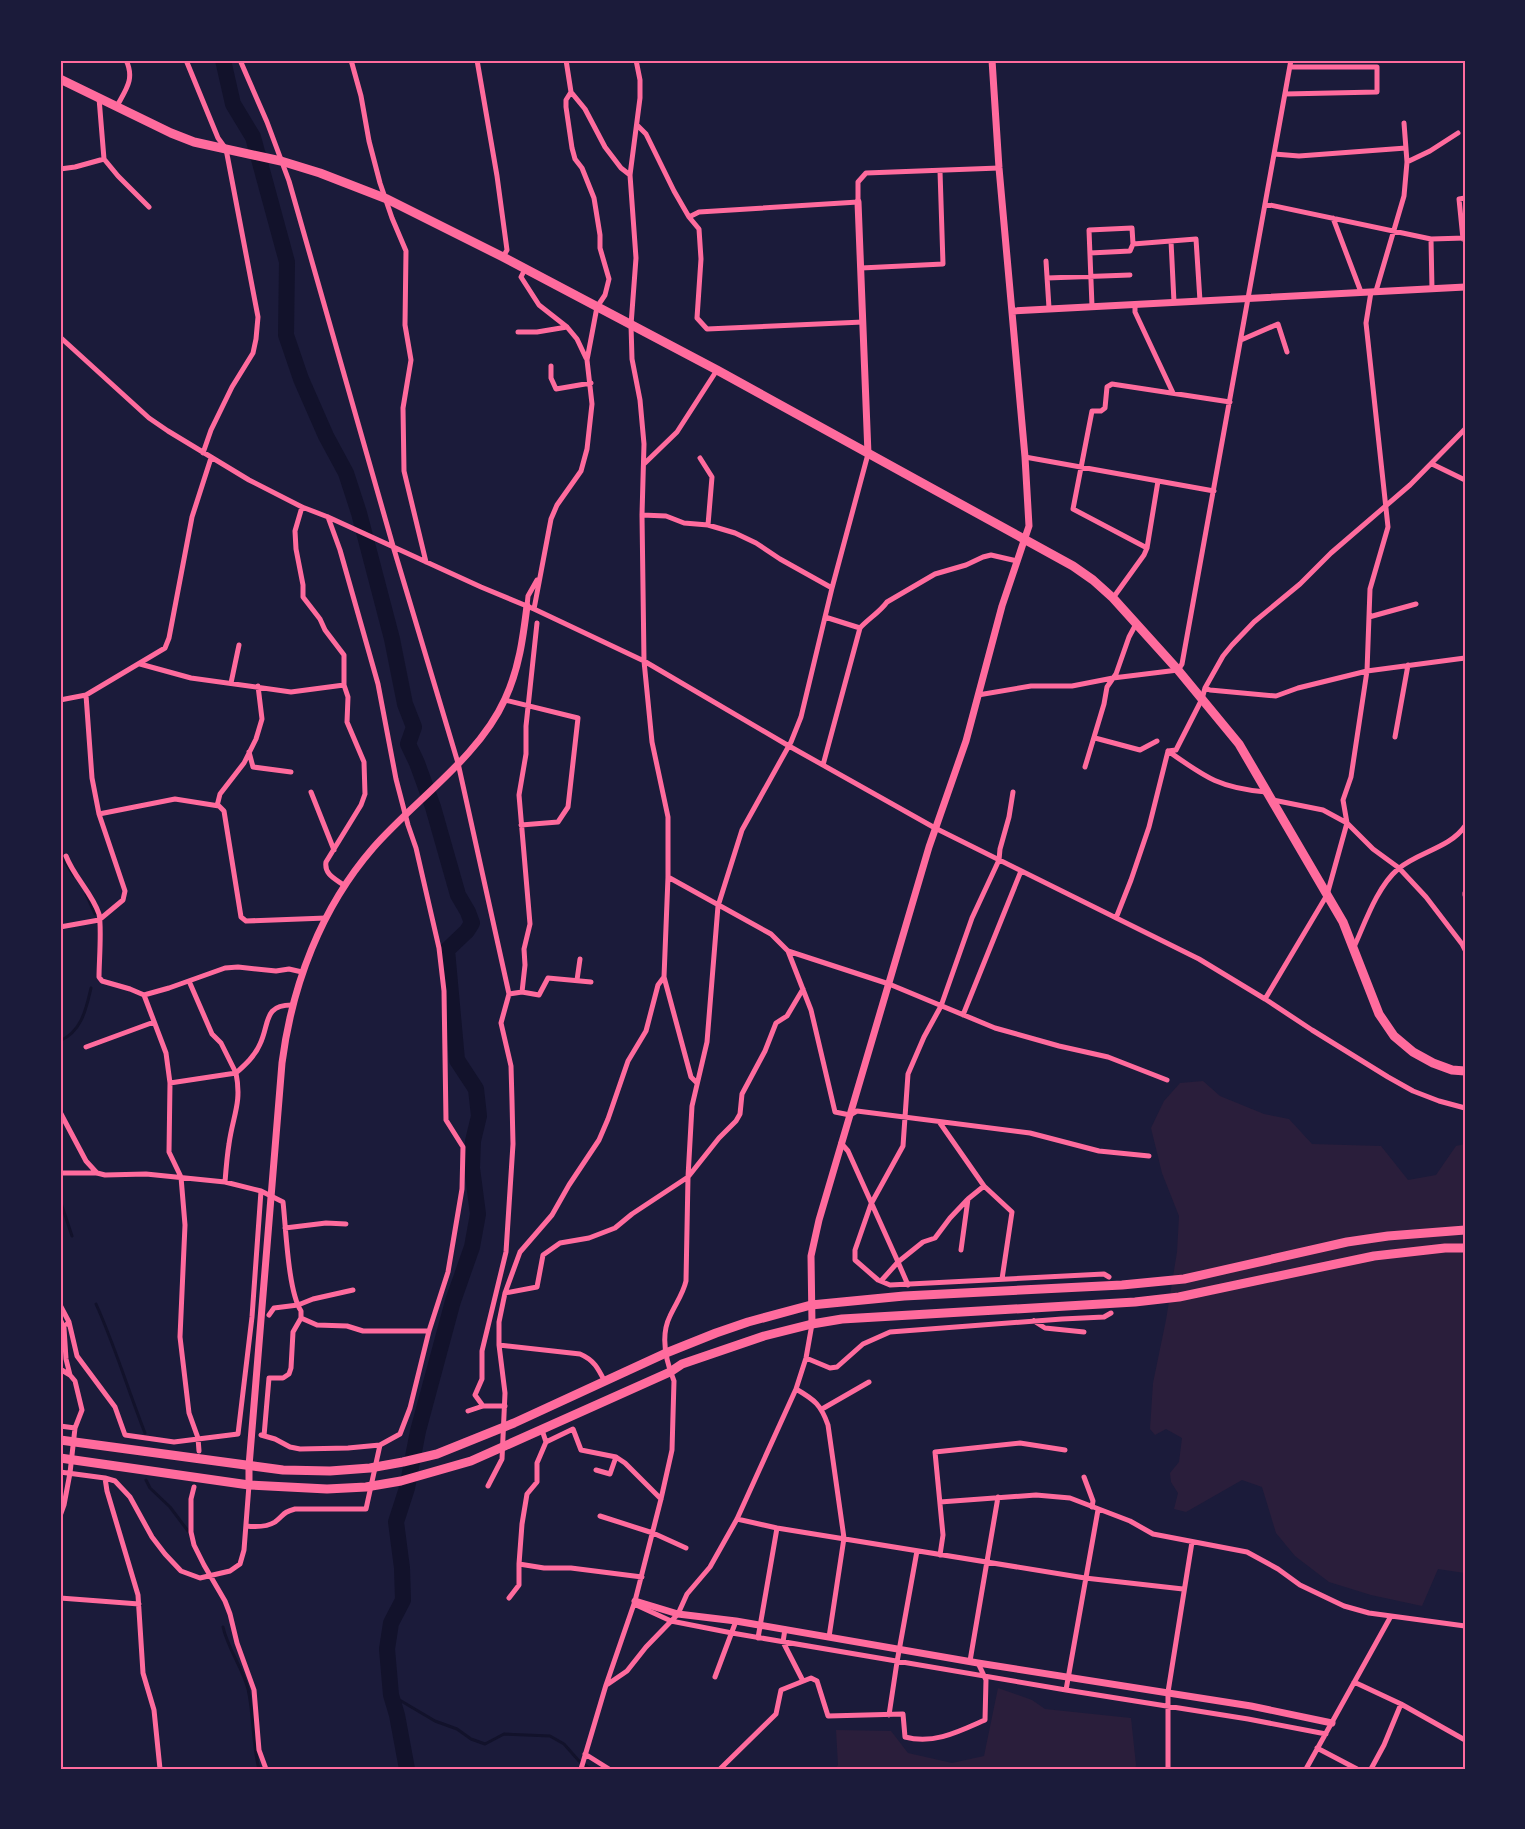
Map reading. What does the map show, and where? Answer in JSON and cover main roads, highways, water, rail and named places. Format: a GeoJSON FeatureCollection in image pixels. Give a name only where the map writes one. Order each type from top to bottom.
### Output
{"type":"FeatureCollection","features":[{"type":"Feature","properties":{"kind":"highway"},"geometry":{"type":"LineString","coordinates":[[60,79],[194,142],[279,160],[320,172],[387,199],[503,257],[717,370],[1093,579],[1178,670],[1239,744],[1343,922],[1379,1014],[1394,1036],[1413,1052],[1433,1063],[1452,1070],[1465,1071]]}},
{"type":"Feature","properties":{"kind":"highway"},"geometry":{"type":"LineString","coordinates":[[60,1440],[283,1470],[330,1471],[370,1468],[437,1454],[514,1423],[666,1353],[748,1322],[812,1305],[904,1296],[1122,1285],[1184,1279],[1347,1242],[1398,1234],[1465,1230]]}},
{"type":"Feature","properties":{"kind":"highway"},"geometry":{"type":"LineString","coordinates":[[60,1458],[249,1485],[327,1489],[366,1487],[442,1471],[471,1461],[670,1372],[682,1364],[764,1336],[812,1324],[842,1319],[899,1315],[1146,1301],[1179,1297],[1374,1256],[1465,1248]]}},
{"type":"Feature","properties":{"kind":"waterway"},"geometry":{"type":"LineString","coordinates":[[223,60],[233,104],[253,137],[287,262],[286,335],[301,379],[326,436],[346,473],[359,513],[392,639],[405,704],[414,727],[408,744],[433,807],[458,895],[472,923],[447,950],[457,1060],[476,1089],[479,1116],[473,1141],[472,1168],[478,1214],[472,1247],[453,1301],[418,1431],[407,1488],[396,1522],[402,1568],[403,1600],[391,1623],[387,1649],[391,1695],[407,1769]]}},
{"type":"Feature","properties":{"kind":"waterway"},"geometry":{"type":"LineString","coordinates":[[60,840],[63,859],[74,876]]}},
{"type":"Feature","properties":{"kind":"waterway"},"geometry":{"type":"LineString","coordinates":[[86,894],[95,914]]}},
{"type":"Feature","properties":{"kind":"waterway"},"geometry":{"type":"LineString","coordinates":[[60,1041],[67,1037],[82,1019],[91,988]]}},
{"type":"Feature","properties":{"kind":"waterway"},"geometry":{"type":"LineString","coordinates":[[60,1200],[72,1236]]}},
{"type":"Feature","properties":{"kind":"waterway"},"geometry":{"type":"LineString","coordinates":[[96,1304],[145,1433]]}},
{"type":"Feature","properties":{"kind":"waterway"},"geometry":{"type":"LineString","coordinates":[[146,1480],[150,1488],[170,1507],[188,1531]]}},
{"type":"Feature","properties":{"kind":"waterway"},"geometry":{"type":"LineString","coordinates":[[223,1627],[248,1689],[259,1769]]}},
{"type":"Feature","properties":{"kind":"waterway"},"geometry":{"type":"LineString","coordinates":[[391,1695],[435,1721],[457,1729],[471,1739],[485,1744],[504,1734],[550,1736],[564,1744],[579,1761],[591,1769]]}}]}
